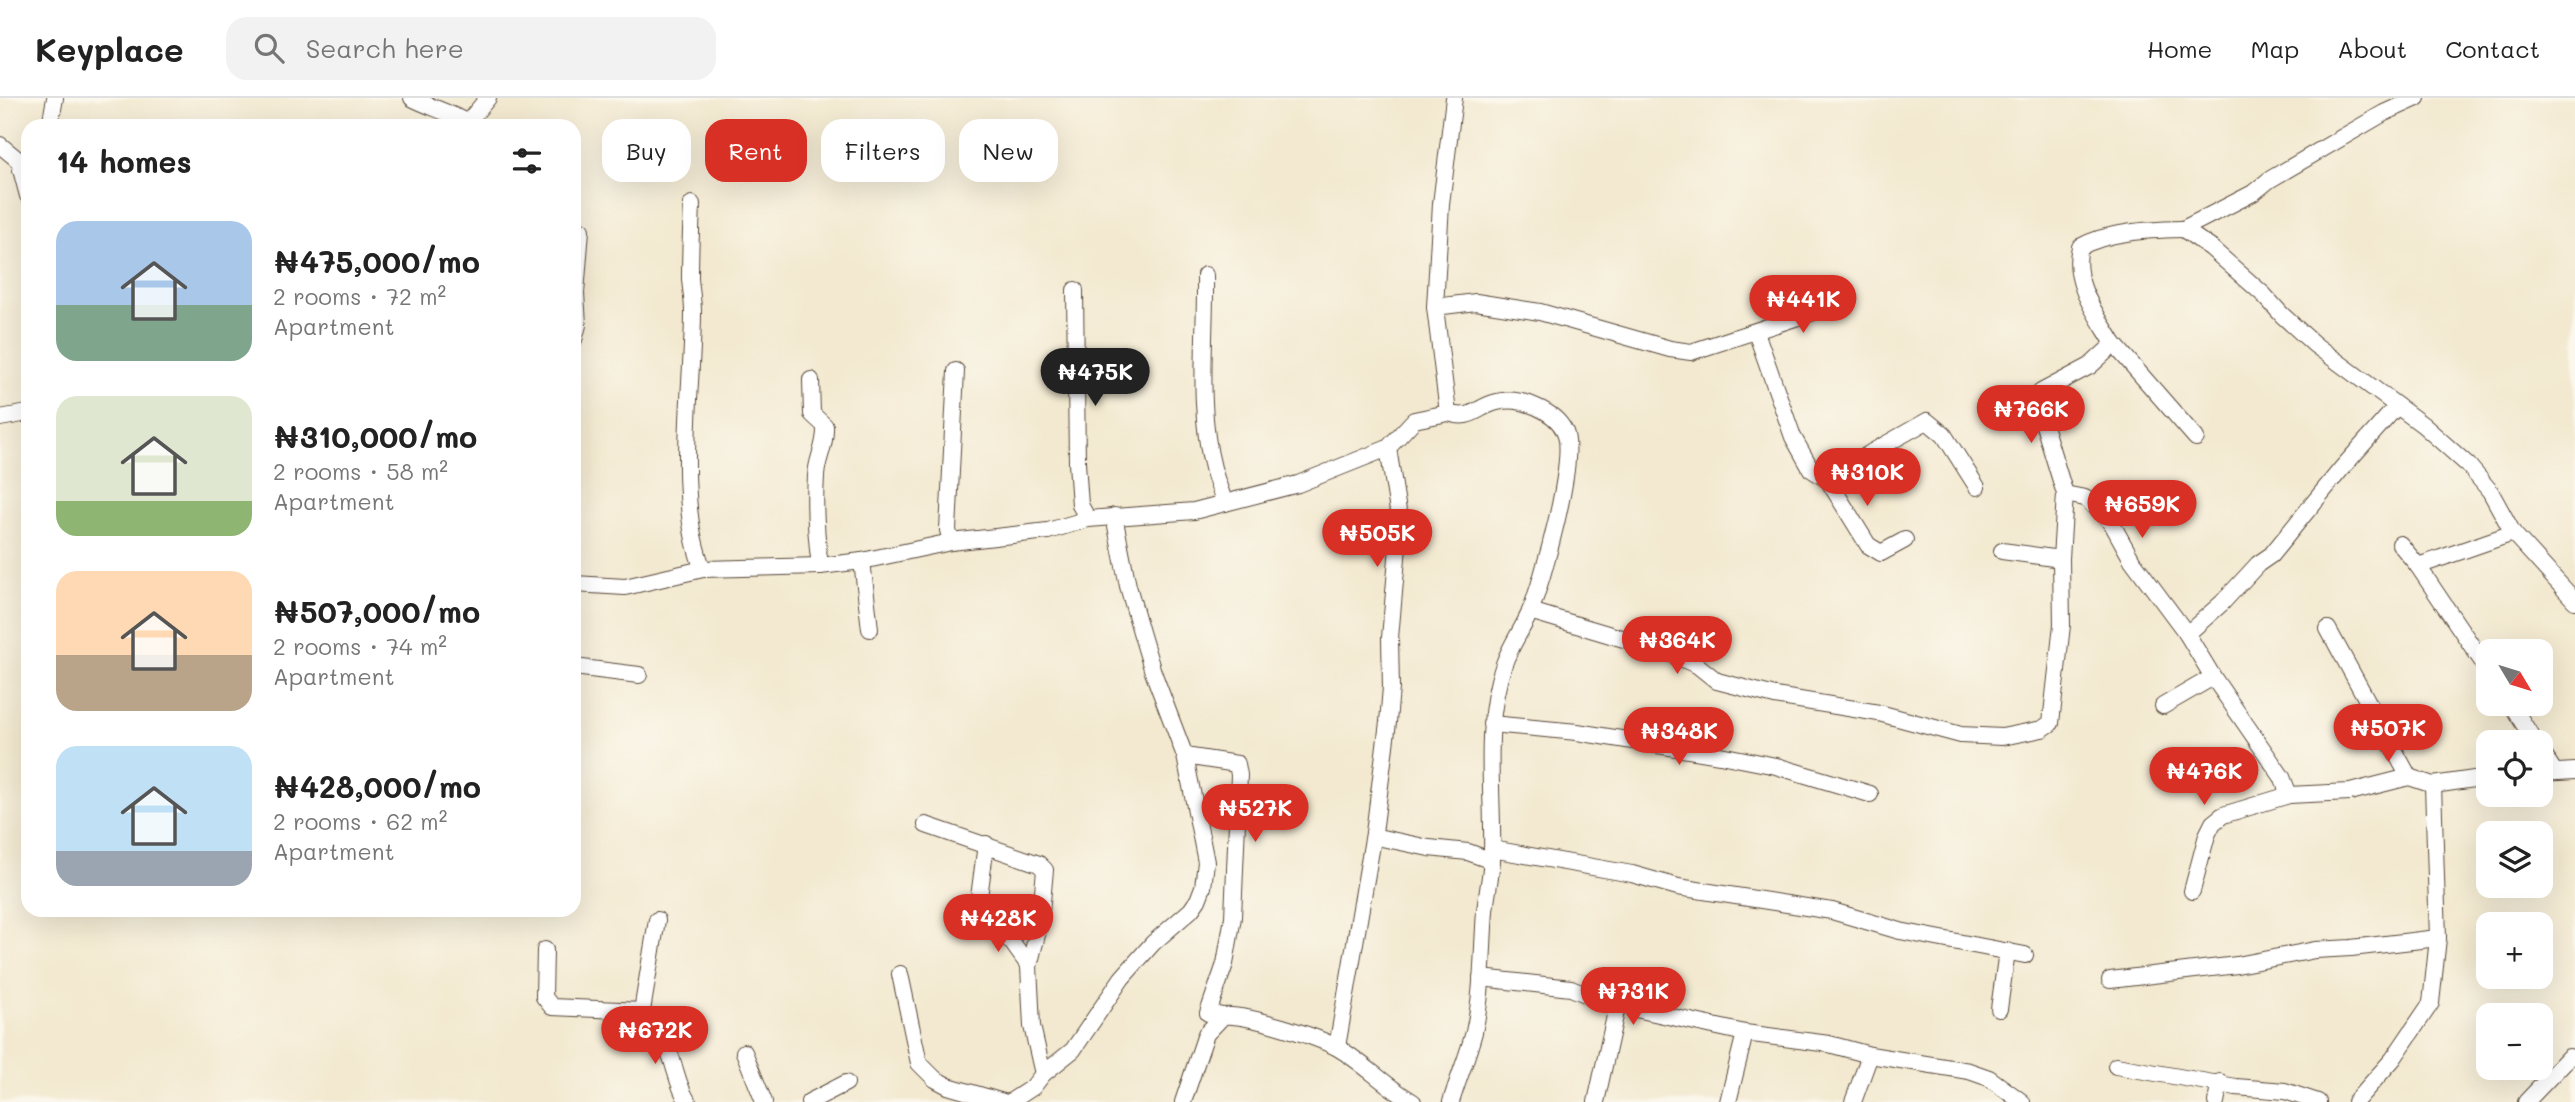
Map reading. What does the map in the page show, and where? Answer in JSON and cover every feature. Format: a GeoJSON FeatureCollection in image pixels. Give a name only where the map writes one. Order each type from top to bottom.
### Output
{"type":"FeatureCollection","features":[{"type":"Feature","properties":{"kind":"street"},"geometry":{"type":"LineString","coordinates":[[51,119],[55,98]]}},
{"type":"Feature","properties":{"kind":"street"},"geometry":{"type":"LineString","coordinates":[[412,98],[431,108],[452,113],[460,119]]}},
{"type":"Feature","properties":{"kind":"street"},"geometry":{"type":"LineString","coordinates":[[470,119],[488,98]]}},
{"type":"Feature","properties":{"kind":"street"},"geometry":{"type":"LineString","coordinates":[[1447,413],[1435,307],[1441,204],[1454,98]]}},
{"type":"Feature","properties":{"kind":"street"},"geometry":{"type":"LineString","coordinates":[[2196,438],[2114,344],[2083,289],[2078,271],[2080,247],[2090,242],[2135,233],[2183,229],[2253,192],[2384,113],[2417,98]]}},
{"type":"Feature","properties":{"kind":"street"},"geometry":{"type":"LineString","coordinates":[[0,145],[21,163]]}},
{"type":"Feature","properties":{"kind":"street"},"geometry":{"type":"LineString","coordinates":[[692,204],[690,282],[693,309],[689,371],[689,481],[694,546],[703,569]]}},
{"type":"Feature","properties":{"kind":"street"},"geometry":{"type":"LineString","coordinates":[[2183,229],[2238,271],[2315,345],[2423,425],[2468,465],[2490,491],[2513,533],[2575,601]]}},
{"type":"Feature","properties":{"kind":"street"},"geometry":{"type":"LineString","coordinates":[[581,240],[582,230]]}},
{"type":"Feature","properties":{"kind":"street"},"geometry":{"type":"LineString","coordinates":[[1205,275],[1203,350],[1207,431],[1213,468],[1225,503]]}},
{"type":"Feature","properties":{"kind":"street"},"geometry":{"type":"LineString","coordinates":[[1075,290],[1077,463],[1080,505],[1088,519]]}},
{"type":"Feature","properties":{"kind":"street"},"geometry":{"type":"LineString","coordinates":[[1435,307],[1476,302],[1540,312],[1670,349],[1691,352],[1838,304]]}},
{"type":"Feature","properties":{"kind":"street"},"geometry":{"type":"LineString","coordinates":[[1756,332],[1793,436],[1811,469],[1828,480],[1868,545],[1881,553],[1905,540]]}},
{"type":"Feature","properties":{"kind":"street"},"geometry":{"type":"LineString","coordinates":[[1530,611],[1661,650],[1697,665],[1717,681],[1800,701],[1879,713],[1961,735],[2002,737],[2042,729],[2051,723],[2062,625],[2061,558],[2065,494],[2042,419],[2041,393],[2090,366],[2114,344]]}},
{"type":"Feature","properties":{"kind":"street"},"geometry":{"type":"LineString","coordinates":[[951,542],[948,530],[956,372]]}},
{"type":"Feature","properties":{"kind":"street"},"geometry":{"type":"LineString","coordinates":[[811,380],[812,414],[825,426],[826,442],[816,472],[816,533],[820,566]]}},
{"type":"Feature","properties":{"kind":"street"},"geometry":{"type":"LineString","coordinates":[[581,584],[625,587],[703,569],[820,566],[862,561],[951,542],[1048,531],[1088,519],[1195,511],[1298,485],[1388,448],[1414,420],[1447,413],[1465,416],[1497,401],[1528,403],[1546,411],[1566,433],[1565,479],[1551,540],[1530,611],[1504,664],[1491,724],[1492,855],[1481,978],[1474,1030],[1451,1102]]}},
{"type":"Feature","properties":{"kind":"street"},"geometry":{"type":"LineString","coordinates":[[2187,634],[2222,603],[2258,564],[2271,555],[2397,406]]}},
{"type":"Feature","properties":{"kind":"street"},"geometry":{"type":"LineString","coordinates":[[0,418],[21,414]]}},
{"type":"Feature","properties":{"kind":"street"},"geometry":{"type":"LineString","coordinates":[[1828,480],[1927,421],[1944,435],[1977,487]]}},
{"type":"Feature","properties":{"kind":"street"},"geometry":{"type":"LineString","coordinates":[[1337,1047],[1374,833],[1391,688],[1390,638],[1399,534],[1388,448]]}},
{"type":"Feature","properties":{"kind":"street"},"geometry":{"type":"LineString","coordinates":[[2065,494],[2085,498],[2112,522],[2132,560],[2187,634],[2213,677],[2282,777],[2289,796]]}},
{"type":"Feature","properties":{"kind":"street"},"geometry":{"type":"LineString","coordinates":[[1010,1102],[1033,1087],[1042,1074],[1073,1050],[1122,978],[1153,943],[1191,910],[1198,900],[1206,862],[1185,756],[1144,642],[1128,586],[1114,516]]}},
{"type":"Feature","properties":{"kind":"street"},"geometry":{"type":"LineString","coordinates":[[2418,566],[2513,533]]}},
{"type":"Feature","properties":{"kind":"street"},"geometry":{"type":"LineString","coordinates":[[2400,544],[2476,652]]}},
{"type":"Feature","properties":{"kind":"street"},"geometry":{"type":"LineString","coordinates":[[2002,551],[2061,558]]}},
{"type":"Feature","properties":{"kind":"street"},"geometry":{"type":"LineString","coordinates":[[862,561],[870,629]]}},
{"type":"Feature","properties":{"kind":"street"},"geometry":{"type":"LineString","coordinates":[[2328,629],[2409,778]]}},
{"type":"Feature","properties":{"kind":"street"},"geometry":{"type":"LineString","coordinates":[[581,668],[639,675]]}},
{"type":"Feature","properties":{"kind":"street"},"geometry":{"type":"LineString","coordinates":[[2163,706],[2213,677]]}},
{"type":"Feature","properties":{"kind":"street"},"geometry":{"type":"LineString","coordinates":[[1491,724],[1577,732],[1720,755],[1776,766],[1870,794]]}},
{"type":"Feature","properties":{"kind":"street"},"geometry":{"type":"LineString","coordinates":[[1185,756],[1237,764],[1239,775],[1233,917],[1225,964],[1208,1013],[1260,1020],[1337,1047],[1413,1102]]}},
{"type":"Feature","properties":{"kind":"street"},"geometry":{"type":"LineString","coordinates":[[2553,772],[2575,771]]}},
{"type":"Feature","properties":{"kind":"street"},"geometry":{"type":"LineString","coordinates":[[2192,891],[2207,835],[2213,823],[2223,815],[2289,796],[2350,792],[2409,778],[2433,785],[2476,779]]}},
{"type":"Feature","properties":{"kind":"street"},"geometry":{"type":"LineString","coordinates":[[2355,1102],[2393,1059],[2431,1003],[2438,938],[2433,785]]}},
{"type":"Feature","properties":{"kind":"street"},"geometry":{"type":"LineString","coordinates":[[926,825],[1040,864],[1045,870],[1040,923],[1030,965],[1032,1026],[1042,1074]]}},
{"type":"Feature","properties":{"kind":"street"},"geometry":{"type":"LineString","coordinates":[[1374,833],[1377,837],[1429,848],[1632,874],[1678,887],[1832,911],[1900,931],[2025,955]]}},
{"type":"Feature","properties":{"kind":"street"},"geometry":{"type":"LineString","coordinates":[[986,844],[978,905],[981,917],[987,925],[1011,940],[1030,965]]}},
{"type":"Feature","properties":{"kind":"street"},"geometry":{"type":"LineString","coordinates":[[657,920],[642,1011],[662,1036],[678,1083],[688,1102]]}},
{"type":"Feature","properties":{"kind":"street"},"geometry":{"type":"LineString","coordinates":[[2110,980],[2237,965],[2315,950],[2438,938]]}},
{"type":"Feature","properties":{"kind":"street"},"geometry":{"type":"LineString","coordinates":[[545,950],[544,998],[552,1007],[642,1011]]}},
{"type":"Feature","properties":{"kind":"street"},"geometry":{"type":"LineString","coordinates":[[1999,1009],[2007,951]]}},
{"type":"Feature","properties":{"kind":"street"},"geometry":{"type":"LineString","coordinates":[[900,974],[919,1063],[935,1079],[948,1086],[1003,1102]]}},
{"type":"Feature","properties":{"kind":"street"},"geometry":{"type":"LineString","coordinates":[[1481,978],[1571,988],[1617,1007],[1745,1033],[1829,1044],[1870,1055],[1969,1071],[1989,1078],[2022,1102]]}},
{"type":"Feature","properties":{"kind":"street"},"geometry":{"type":"LineString","coordinates":[[1597,1102],[1617,1007]]}},
{"type":"Feature","properties":{"kind":"street"},"geometry":{"type":"LineString","coordinates":[[1183,1102],[1206,1034],[1223,1016]]}},
{"type":"Feature","properties":{"kind":"street"},"geometry":{"type":"LineString","coordinates":[[1728,1102],[1745,1033]]}},
{"type":"Feature","properties":{"kind":"street"},"geometry":{"type":"LineString","coordinates":[[744,1052],[764,1102]]}},
{"type":"Feature","properties":{"kind":"street"},"geometry":{"type":"LineString","coordinates":[[1853,1102],[1870,1055]]}},
{"type":"Feature","properties":{"kind":"street"},"geometry":{"type":"LineString","coordinates":[[2526,1102],[2569,1058]]}},
{"type":"Feature","properties":{"kind":"street"},"geometry":{"type":"LineString","coordinates":[[2116,1066],[2236,1087],[2285,1091],[2318,1102]]}},
{"type":"Feature","properties":{"kind":"street"},"geometry":{"type":"LineString","coordinates":[[809,1102],[846,1083]]}},
{"type":"Feature","properties":{"kind":"street"},"geometry":{"type":"LineString","coordinates":[[2216,1102],[2220,1083]]}}]}
